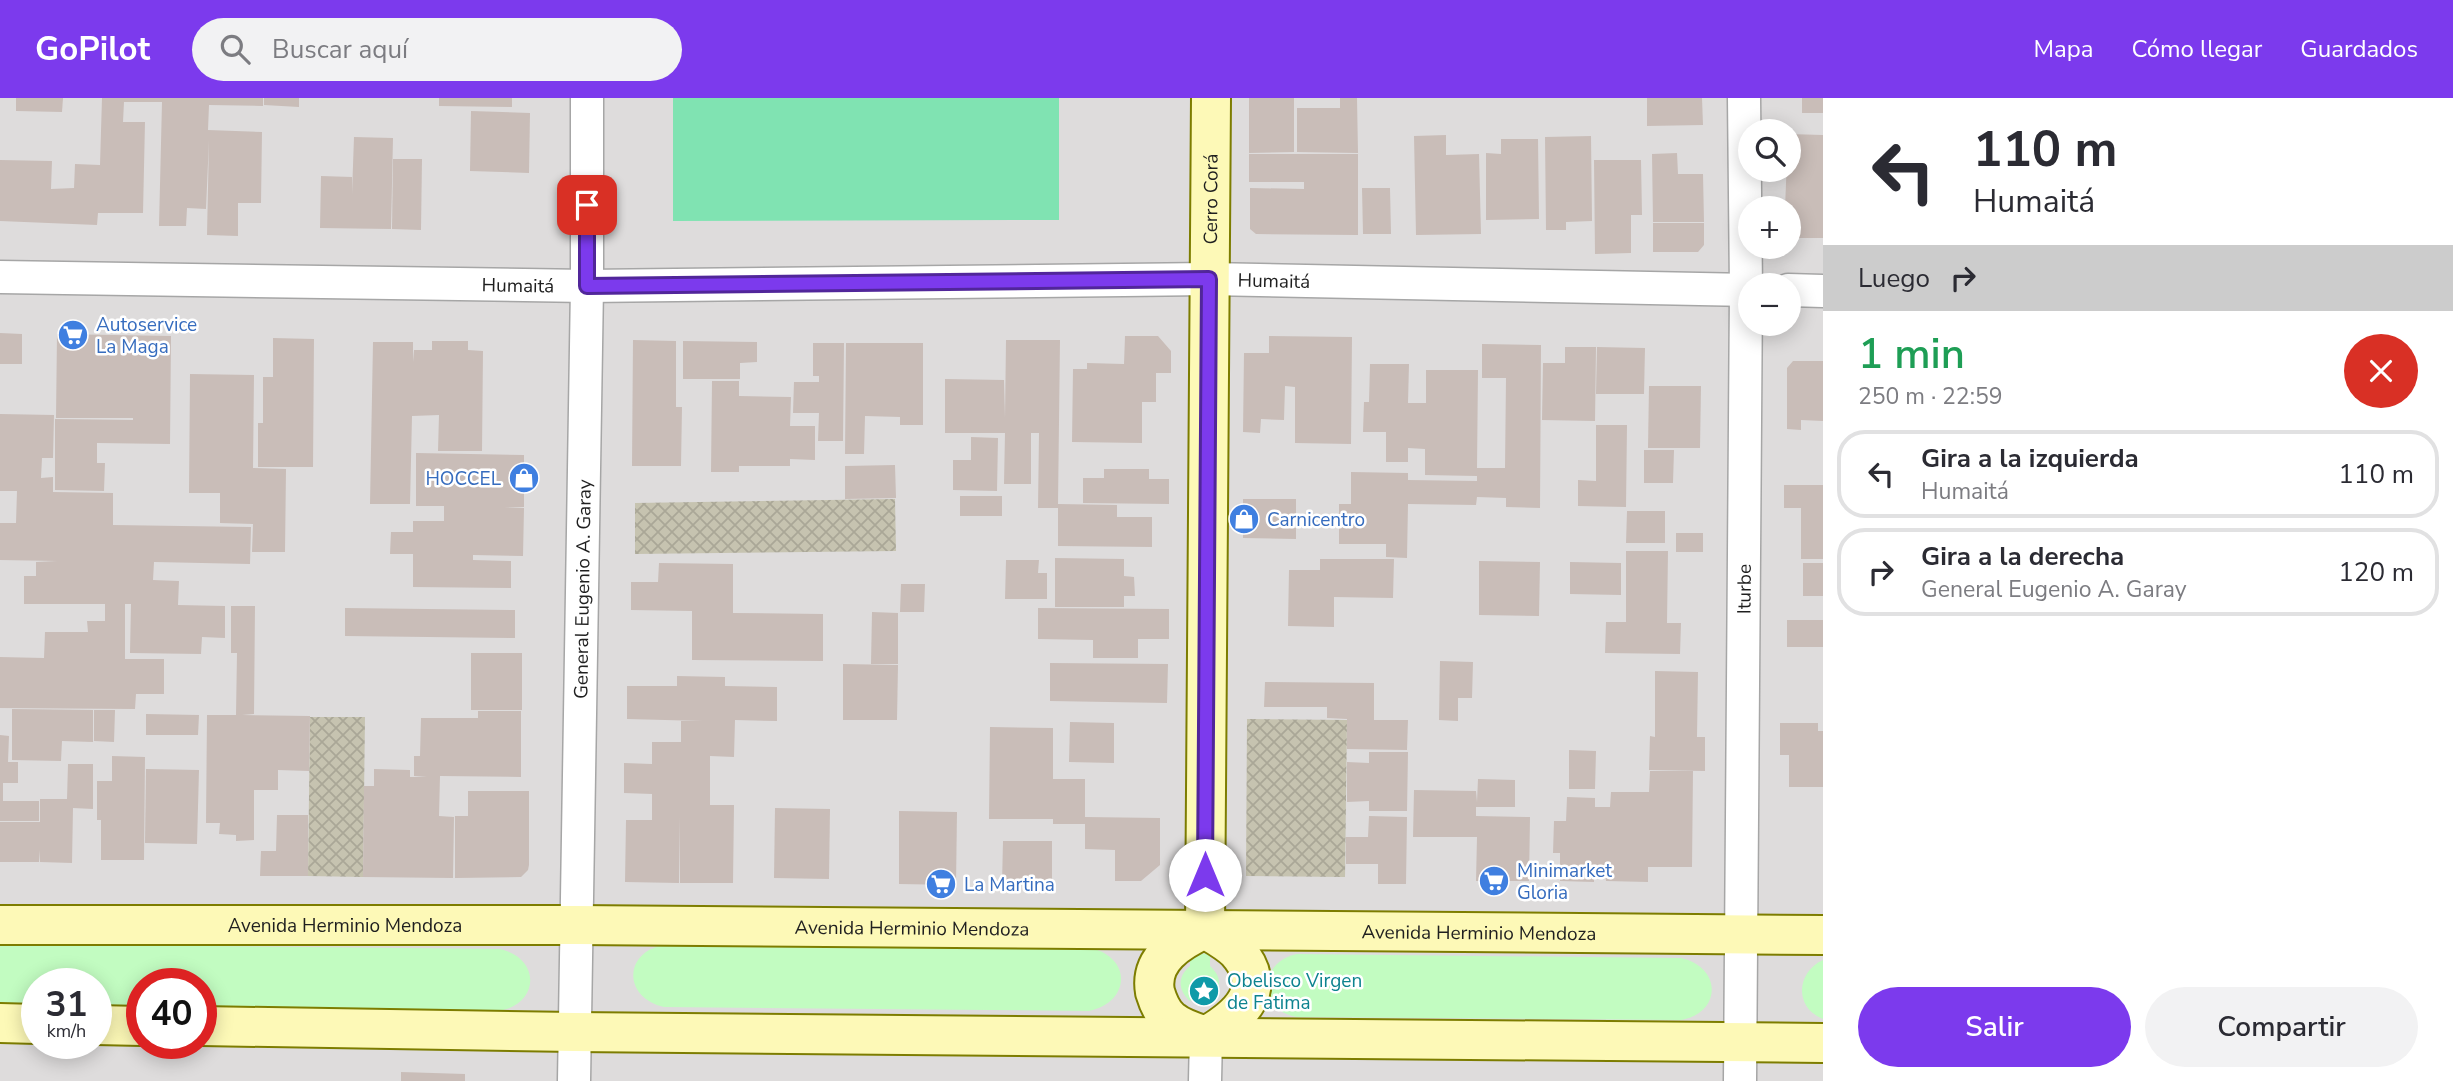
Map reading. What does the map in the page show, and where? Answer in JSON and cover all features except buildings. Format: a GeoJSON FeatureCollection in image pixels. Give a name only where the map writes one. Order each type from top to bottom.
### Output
{"type":"FeatureCollection","features":[{"type":"Feature","properties":{"kind":"street","name":"General Eugenio A. Garay"},"geometry":{"type":"LineString","coordinates":[[573,1081],[587,286],[587,98]]}},
{"type":"Feature","properties":{"kind":"street","name":"Cerro Corá"},"geometry":{"type":"LineString","coordinates":[[1205,929],[1211,98]]}},
{"type":"Feature","properties":{"kind":"street","name":"Iturbe"},"geometry":{"type":"LineString","coordinates":[[1744,98],[1748,273]]}},
{"type":"Feature","properties":{"kind":"street","name":"Humaitá"},"geometry":{"type":"LineString","coordinates":[[0,277],[587,286],[1209,279],[1738,290]]}},
{"type":"Feature","properties":{"kind":"street"},"geometry":{"type":"LineString","coordinates":[[1801,290],[1823,290]]}},
{"type":"Feature","properties":{"kind":"street","name":"Iturbe"},"geometry":{"type":"LineString","coordinates":[[1740,1081],[1748,336]]}},
{"type":"Feature","properties":{"kind":"street","name":"Avenida Herminio Mendoza"},"geometry":{"type":"LineString","coordinates":[[0,925],[575,925],[1823,935]]}},
{"type":"Feature","properties":{"kind":"street"},"geometry":{"type":"LineString","coordinates":[[1205,929],[1237,950],[1249,969],[1252,984],[1250,997],[1242,1010],[1227,1024],[1206,1036],[1170,1020],[1158,1003],[1154,983],[1157,967],[1167,952],[1183,939],[1205,929]]}},
{"type":"Feature","properties":{"kind":"street"},"geometry":{"type":"LineString","coordinates":[[0,1023],[21,1024]]}},
{"type":"Feature","properties":{"kind":"street"},"geometry":{"type":"LineString","coordinates":[[217,1027],[1823,1043]]}},
{"type":"Feature","properties":{"kind":"street"},"geometry":{"type":"LineString","coordinates":[[1205,1081],[1206,1036]]}},
{"type":"Feature","properties":{"kind":"shaded area"},"geometry":{"type":"Polygon","coordinates":[[[0,98],[1823,98],[1823,1081],[0,1081],[0,98]]]}},
{"type":"Feature","properties":{"kind":"shaded area"},"geometry":{"type":"Polygon","coordinates":[[[895,499],[896,551],[635,554],[635,503],[895,499]]]}},
{"type":"Feature","properties":{"kind":"shaded area"},"geometry":{"type":"Polygon","coordinates":[[[310,717],[365,717],[363,877],[308,876],[310,717]]]}},
{"type":"Feature","properties":{"kind":"shaded area"},"geometry":{"type":"Polygon","coordinates":[[[1247,719],[1347,720],[1345,877],[1246,876],[1247,719]]]}},
{"type":"Feature","properties":{"kind":"green space"},"geometry":{"type":"Polygon","coordinates":[[[673,98],[1059,98],[1059,220],[673,221],[673,98]]]}},
{"type":"Feature","properties":{"kind":"green space"},"geometry":{"type":"Polygon","coordinates":[[[0,944],[500,949],[523,962],[529,971],[530,981],[522,1000],[499,1011],[217,1008],[217,968],[126,968],[126,1008],[112,1007],[112,968],[21,968],[21,1007],[0,1006],[0,944]]]}},
{"type":"Feature","properties":{"kind":"green space"},"geometry":{"type":"Polygon","coordinates":[[[664,945],[1090,948],[1113,960],[1121,980],[1113,999],[1089,1011],[664,1007],[641,995],[633,975],[641,956],[664,945]]]}},
{"type":"Feature","properties":{"kind":"green space"},"geometry":{"type":"Polygon","coordinates":[[[1190,953],[1210,954],[1210,966],[1217,974],[1219,983],[1211,1000],[1204,991],[1190,1001],[1181,988],[1181,979],[1190,966],[1190,953]]]}},
{"type":"Feature","properties":{"kind":"green space"},"geometry":{"type":"Polygon","coordinates":[[[1297,954],[1681,958],[1704,970],[1712,990],[1704,1009],[1681,1020],[1297,1017],[1284,1013],[1275,1005],[1267,986],[1275,966],[1297,954]]]}},
{"type":"Feature","properties":{"kind":"green space"},"geometry":{"type":"Polygon","coordinates":[[[1823,960],[1823,1019],[1807,1007],[1802,990],[1808,973],[1823,960]]]}},
{"type":"Feature","properties":{"kind":"place","name":"Autoservice La Maga"},"geometry":{"type":"Point","coordinates":[73,335]}},
{"type":"Feature","properties":{"kind":"place","name":"HOCCEL"},"geometry":{"type":"Point","coordinates":[524,478]}},
{"type":"Feature","properties":{"kind":"place","name":"Carnicentro"},"geometry":{"type":"Point","coordinates":[1244,519]}},
{"type":"Feature","properties":{"kind":"place","name":"Minimarket Gloria"},"geometry":{"type":"Point","coordinates":[1494,881]}},
{"type":"Feature","properties":{"kind":"place","name":"La Martina"},"geometry":{"type":"Point","coordinates":[941,884]}},
{"type":"Feature","properties":{"kind":"place","name":"Obelisco Virgen de Fatima"},"geometry":{"type":"Point","coordinates":[1204,991]}},
{"type":"Feature","properties":{"kind":"route"},"geometry":{"type":"LineString","coordinates":[[587,205],[587,286],[1209,279],[1205,875]]}}]}
